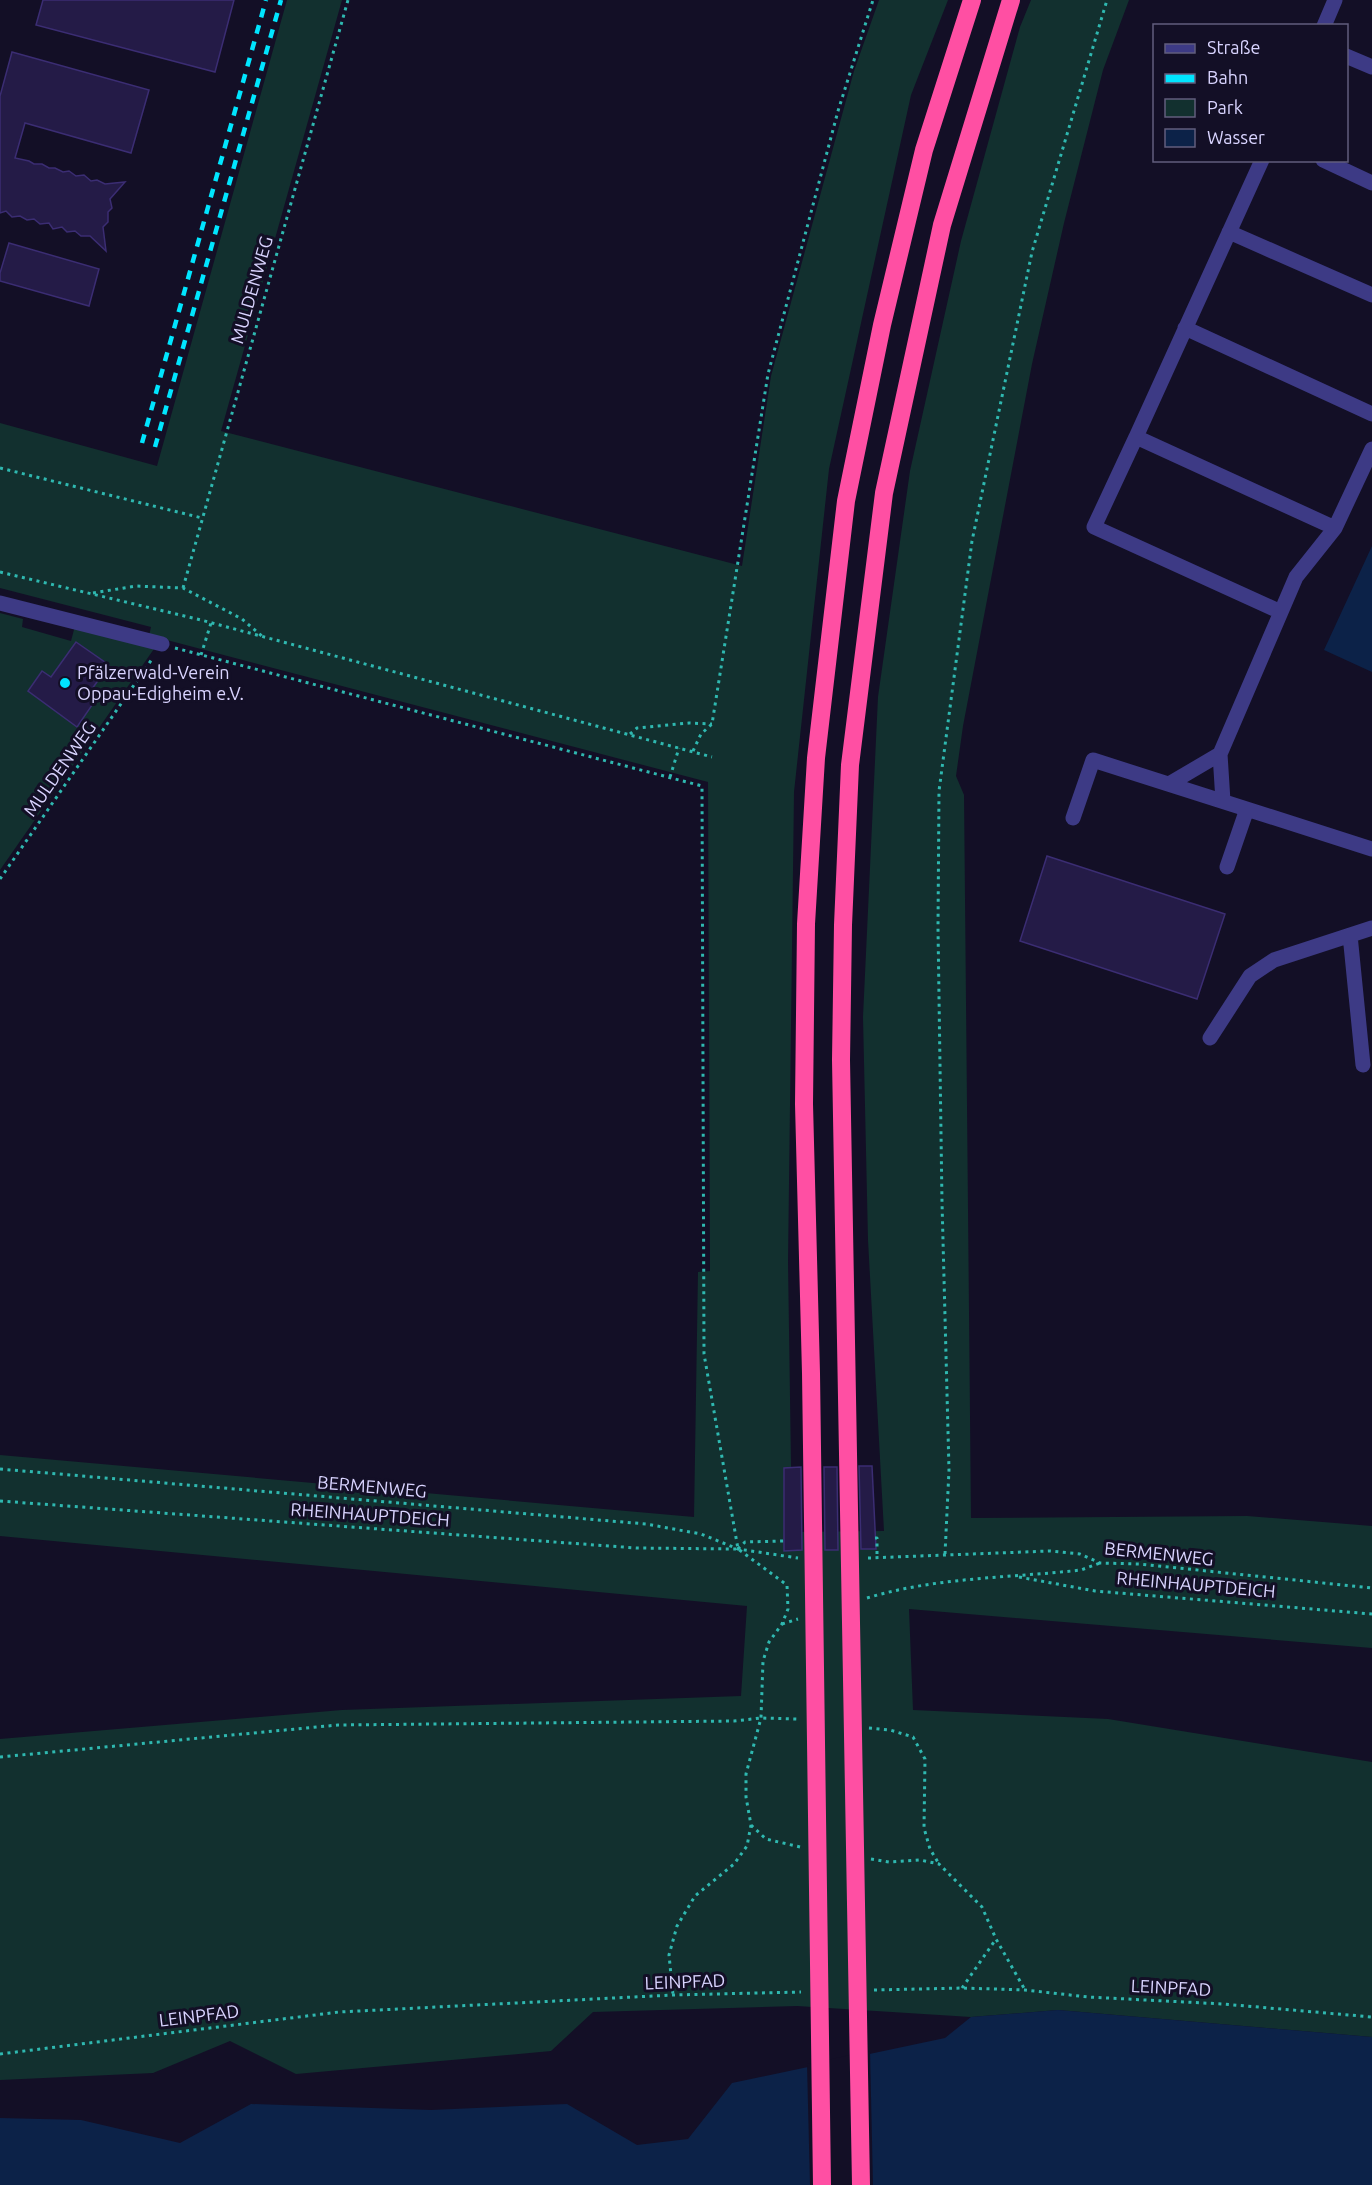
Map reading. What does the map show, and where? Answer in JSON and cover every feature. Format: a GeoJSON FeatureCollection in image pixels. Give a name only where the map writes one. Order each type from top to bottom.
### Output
{"type":"FeatureCollection","features":[{"type":"Feature","properties":{"kind":"highway"},"geometry":{"type":"LineString","coordinates":[[822,2185],[811,1373],[804,1104],[806,924],[816,758],[846,501],[882,325],[924,150],[972,0]]}},
{"type":"Feature","properties":{"kind":"highway"},"geometry":{"type":"LineString","coordinates":[[861,2185],[841,1060],[843,925],[850,765],[884,494],[942,225],[1011,0]]}},
{"type":"Feature","properties":{"kind":"lane"},"geometry":{"type":"LineString","coordinates":[[1325,24],[1335,0]]}},
{"type":"Feature","properties":{"kind":"lane"},"geometry":{"type":"LineString","coordinates":[[1348,56],[1372,67]]}},
{"type":"Feature","properties":{"kind":"lane"},"geometry":{"type":"LineString","coordinates":[[1261,162],[1094,527],[1281,612]]}},
{"type":"Feature","properties":{"kind":"lane"},"geometry":{"type":"LineString","coordinates":[[1327,162],[1372,183]]}},
{"type":"Feature","properties":{"kind":"lane"},"geometry":{"type":"LineString","coordinates":[[1229,231],[1372,295]]}},
{"type":"Feature","properties":{"kind":"lane"},"geometry":{"type":"LineString","coordinates":[[1185,328],[1372,414]]}},
{"type":"Feature","properties":{"kind":"lane"},"geometry":{"type":"LineString","coordinates":[[1136,437],[1335,528]]}},
{"type":"Feature","properties":{"kind":"lane"},"geometry":{"type":"LineString","coordinates":[[1223,801],[1220,754],[1296,578],[1335,528],[1372,448]]}},
{"type":"Feature","properties":{"kind":"lane"},"geometry":{"type":"LineString","coordinates":[[0,603],[162,644]]}},
{"type":"Feature","properties":{"kind":"lane"},"geometry":{"type":"LineString","coordinates":[[1169,784],[1220,754]]}},
{"type":"Feature","properties":{"kind":"lane"},"geometry":{"type":"LineString","coordinates":[[1073,818],[1093,760],[1372,849]]}},
{"type":"Feature","properties":{"kind":"lane"},"geometry":{"type":"LineString","coordinates":[[1227,867],[1247,809]]}},
{"type":"Feature","properties":{"kind":"lane"},"geometry":{"type":"LineString","coordinates":[[1210,1038],[1250,976],[1274,960],[1372,928]]}},
{"type":"Feature","properties":{"kind":"lane"},"geometry":{"type":"LineString","coordinates":[[1350,935],[1363,1065]]}},
{"type":"Feature","properties":{"kind":"path","name":"MULDENWEG"},"geometry":{"type":"LineString","coordinates":[[183,588],[348,0]]}},
{"type":"Feature","properties":{"kind":"path"},"geometry":{"type":"LineString","coordinates":[[693,752],[701,734],[712,724],[768,374],[838,111],[873,0]]}},
{"type":"Feature","properties":{"kind":"path"},"geometry":{"type":"LineString","coordinates":[[945,1554],[949,1470],[939,1035],[939,791],[972,542],[1032,252],[1107,0]]}},
{"type":"Feature","properties":{"kind":"path"},"geometry":{"type":"LineString","coordinates":[[0,468],[202,518]]}},
{"type":"Feature","properties":{"kind":"path"},"geometry":{"type":"LineString","coordinates":[[0,572],[210,623],[712,756]]}},
{"type":"Feature","properties":{"kind":"path"},"geometry":{"type":"LineString","coordinates":[[91,594],[136,586],[183,588],[242,619],[265,638]]}},
{"type":"Feature","properties":{"kind":"path"},"geometry":{"type":"LineString","coordinates":[[201,655],[210,623]]}},
{"type":"Feature","properties":{"kind":"path","name":"MULDENWEG"},"geometry":{"type":"LineString","coordinates":[[0,879],[162,644]]}},
{"type":"Feature","properties":{"kind":"path"},"geometry":{"type":"LineString","coordinates":[[162,644],[702,786],[704,1354],[738,1549]]}},
{"type":"Feature","properties":{"kind":"path"},"geometry":{"type":"LineString","coordinates":[[629,735],[637,728],[688,723],[712,724]]}},
{"type":"Feature","properties":{"kind":"path"},"geometry":{"type":"LineString","coordinates":[[670,777],[679,748]]}},
{"type":"Feature","properties":{"kind":"path","name":"BERMENWEG"},"geometry":{"type":"LineString","coordinates":[[0,1469],[646,1524],[701,1534],[738,1549],[787,1585],[788,1609],[782,1624],[768,1642],[763,1661],[762,1718]]}},
{"type":"Feature","properties":{"kind":"path","name":"RHEINHAUPTDEICH"},"geometry":{"type":"LineString","coordinates":[[0,1501],[636,1548],[738,1549],[745,1542],[784,1541]]}},
{"type":"Feature","properties":{"kind":"path"},"geometry":{"type":"LineString","coordinates":[[875,1538],[877,1538],[877,1558]]}},
{"type":"Feature","properties":{"kind":"path","name":"BERMENWEG"},"geometry":{"type":"LineString","coordinates":[[872,1558],[1050,1551],[1080,1554],[1100,1563],[1139,1564],[1372,1588]]}},
{"type":"Feature","properties":{"kind":"path"},"geometry":{"type":"LineString","coordinates":[[896,1589],[936,1583],[1081,1570],[1100,1563]]}},
{"type":"Feature","properties":{"kind":"path","name":"RHEINHAUPTDEICH"},"geometry":{"type":"LineString","coordinates":[[1019,1577],[1095,1591],[1372,1614]]}},
{"type":"Feature","properties":{"kind":"path"},"geometry":{"type":"LineString","coordinates":[[673,1995],[669,1955],[677,1926],[695,1896],[734,1864],[747,1846],[752,1825],[746,1797],[746,1774],[762,1718]]}},
{"type":"Feature","properties":{"kind":"path"},"geometry":{"type":"LineString","coordinates":[[0,1756],[338,1725],[802,1719]]}},
{"type":"Feature","properties":{"kind":"path"},"geometry":{"type":"LineString","coordinates":[[868,1727],[890,1730],[913,1737],[925,1759],[924,1828],[930,1849],[939,1864],[982,1907],[996,1938],[1025,1990]]}},
{"type":"Feature","properties":{"kind":"path"},"geometry":{"type":"LineString","coordinates":[[920,1860],[939,1864]]}},
{"type":"Feature","properties":{"kind":"path"},"geometry":{"type":"LineString","coordinates":[[962,1988],[996,1938]]}},
{"type":"Feature","properties":{"kind":"path","name":"LEINPFAD"},"geometry":{"type":"LineString","coordinates":[[870,1990],[962,1988],[1025,1990],[1088,1997],[1223,2004],[1372,2017]]}},
{"type":"Feature","properties":{"kind":"path","name":"LEINPFAD"},"geometry":{"type":"LineString","coordinates":[[0,2054],[339,2012],[673,1995],[812,1991]]}},
{"type":"Feature","properties":{"kind":"green space"},"geometry":{"type":"Polygon","coordinates":[[[287,0],[342,0],[221,431],[742,566],[771,376],[854,71],[879,0],[948,0],[911,95],[829,469],[794,792],[788,1262],[792,1532],[884,1531],[868,1240],[863,1017],[878,697],[910,471],[961,241],[1020,27],[1031,0],[1129,0],[1103,70],[1064,223],[1032,364],[963,726],[956,776],[964,795],[971,1518],[1247,1516],[1372,1526],[1372,1648],[909,1609],[913,1710],[1108,1719],[1372,1762],[1372,2037],[1058,2010],[971,2017],[797,2006],[593,2012],[551,2051],[296,2074],[230,2041],[153,2073],[0,2080],[0,1739],[342,1710],[741,1696],[747,1606],[0,1536],[0,1455],[694,1517],[698,1272],[710,1271],[708,782],[149,636],[151,627],[0,588],[0,423],[157,466],[287,0]]]}},
{"type":"Feature","properties":{"kind":"green space"},"geometry":{"type":"Polygon","coordinates":[[[0,613],[23,619],[22,627],[71,641],[75,626],[156,646],[0,870],[0,613]]]}},
{"type":"Feature","properties":{"kind":"water"},"geometry":{"type":"Polygon","coordinates":[[[1372,546],[1372,672],[1324,650],[1372,546]]]}},
{"type":"Feature","properties":{"kind":"water"},"geometry":{"type":"Polygon","coordinates":[[[1058,2010],[1372,2037],[1372,2185],[0,2185],[0,2118],[81,2120],[180,2143],[251,2104],[431,2110],[567,2104],[637,2145],[688,2139],[732,2083],[945,2038],[971,2017],[1058,2010]]]}},
{"type":"Feature","properties":{"kind":"pier"},"geometry":{"type":"Polygon","coordinates":[[[870,2051],[873,2185],[810,2185],[807,2064],[870,2051]]]}},
{"type":"Feature","properties":{"kind":"building"},"geometry":{"type":"Polygon","coordinates":[[[43,0],[234,0],[215,72],[36,25],[43,0]]]}},
{"type":"Feature","properties":{"kind":"building"},"geometry":{"type":"Polygon","coordinates":[[[12,52],[149,90],[131,153],[25,123],[15,158],[63,172],[69,171],[76,176],[84,175],[91,181],[97,180],[105,184],[125,182],[110,199],[112,208],[108,212],[108,222],[103,227],[106,251],[90,236],[81,236],[75,231],[67,232],[62,227],[53,229],[49,223],[40,224],[34,219],[12,217],[6,211],[0,213],[0,96],[12,52]]]}},
{"type":"Feature","properties":{"kind":"building"},"geometry":{"type":"Polygon","coordinates":[[[9,243],[99,269],[89,306],[0,281],[0,273],[9,243]]]}},
{"type":"Feature","properties":{"kind":"building","name":"Pfälzerwald-Verein Oppau-Edigheim e.V."},"geometry":{"type":"Polygon","coordinates":[[[76,642],[109,665],[92,689],[99,695],[77,727],[28,691],[42,671],[51,677],[76,642]]]}},
{"type":"Feature","properties":{"kind":"building"},"geometry":{"type":"Polygon","coordinates":[[[1047,856],[1225,914],[1197,999],[1020,941],[1047,856]]]}},
{"type":"Feature","properties":{"kind":"building"},"geometry":{"type":"Polygon","coordinates":[[[859,1466],[872,1466],[876,1549],[861,1549],[859,1466]]]}},
{"type":"Feature","properties":{"kind":"building"},"geometry":{"type":"Polygon","coordinates":[[[801,1467],[802,1550],[784,1551],[784,1468],[801,1467]]]}},
{"type":"Feature","properties":{"kind":"building"},"geometry":{"type":"Polygon","coordinates":[[[824,1467],[837,1467],[838,1550],[825,1550],[824,1467]]]}},
{"type":"Feature","properties":{"kind":"railway"},"geometry":{"type":"LineString","coordinates":[[142,443],[266,0]]}},
{"type":"Feature","properties":{"kind":"railway"},"geometry":{"type":"LineString","coordinates":[[155,447],[281,0]]}},
{"type":"Feature","properties":{"kind":"place","name":"Pfälzerwald-Verein Oppau-Edigheim e.V."},"geometry":{"type":"Point","coordinates":[65,683]}}]}
